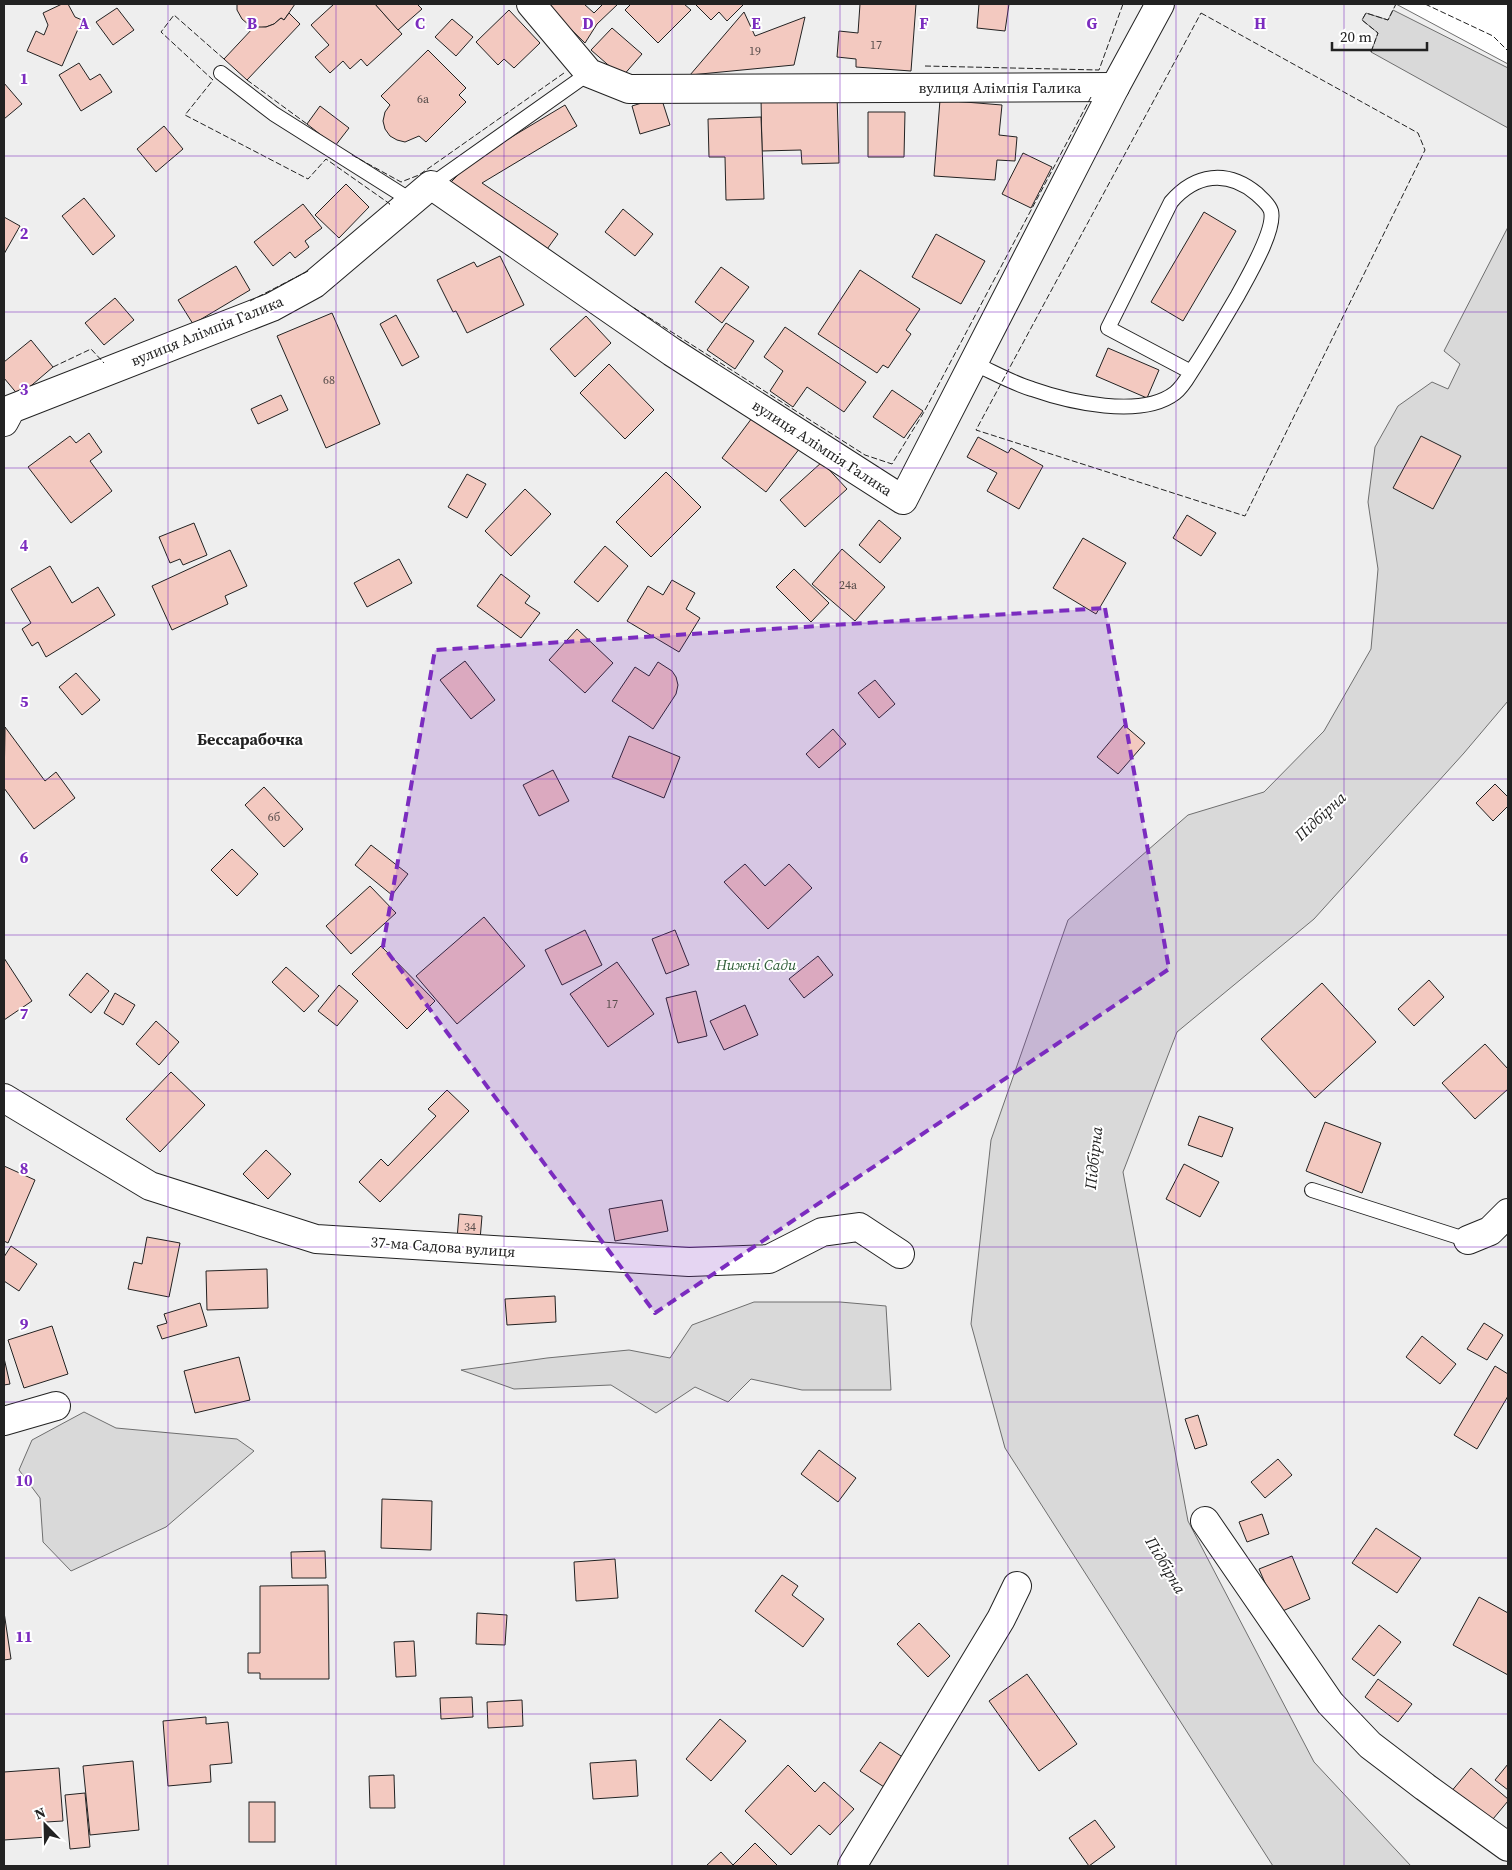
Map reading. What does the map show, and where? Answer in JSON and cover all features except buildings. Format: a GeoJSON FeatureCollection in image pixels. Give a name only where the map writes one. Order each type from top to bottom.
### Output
{"type":"FeatureCollection","features":[{"type":"Feature","properties":{"kind":"street","name":"вулиця Алімпія Галика"},"geometry":{"type":"LineString","coordinates":[[531,4],[589,73],[629,89],[1115,87]]}},
{"type":"Feature","properties":{"kind":"street","name":"вулиця Алімпія Галика"},"geometry":{"type":"LineString","coordinates":[[6,412],[272,307],[314,284],[422,193],[903,500],[1115,87],[1160,4]]}},
{"type":"Feature","properties":{"kind":"street","name":"37-ма Садова вулиця"},"geometry":{"type":"LineString","coordinates":[[4,1098],[150,1186],[316,1239],[689,1262],[769,1259],[822,1232],[859,1227],[900,1254]]}},
{"type":"Feature","properties":{"kind":"street"},"geometry":{"type":"LineString","coordinates":[[1468,1240],[1490,1231],[1508,1213]]}},
{"type":"Feature","properties":{"kind":"street"},"geometry":{"type":"LineString","coordinates":[[4,1421],[56,1406]]}},
{"type":"Feature","properties":{"kind":"street"},"geometry":{"type":"LineString","coordinates":[[1205,1521],[1330,1703],[1370,1745],[1508,1847]]}},
{"type":"Feature","properties":{"kind":"street"},"geometry":{"type":"LineString","coordinates":[[852,1866],[1001,1619],[1017,1586]]}},
{"type":"Feature","properties":{"kind":"lane"},"geometry":{"type":"LineString","coordinates":[[221,73],[274,114],[422,193]]}},
{"type":"Feature","properties":{"kind":"lane","name":"вулиця Алімпія Галика"},"geometry":{"type":"LineString","coordinates":[[422,193],[589,73]]}},
{"type":"Feature","properties":{"kind":"lane"},"geometry":{"type":"LineString","coordinates":[[973,363],[1031,389],[1064,398],[1098,404],[1133,407],[1163,400],[1174,394],[1182,386],[1212,340],[1256,262],[1271,222],[1271,212],[1267,203],[1251,189],[1235,181],[1217,178],[1204,179],[1182,190],[1171,202],[1108,328],[1191,372]]}},
{"type":"Feature","properties":{"kind":"lane"},"geometry":{"type":"LineString","coordinates":[[1312,1190],[1468,1240]]}},
{"type":"Feature","properties":{"kind":"highlighted area"},"geometry":{"type":"Polygon","coordinates":[[[1105,608],[1169,969],[655,1313],[383,946],[435,650],[1105,608]]]}},
{"type":"Feature","properties":{"kind":"green space","name":"Нижні Сади"},"geometry":{"type":"Polygon","coordinates":[[[4,4],[1396,4],[1508,64],[1508,1866],[4,1866],[4,4]]]}},
{"type":"Feature","properties":{"kind":"water"},"geometry":{"type":"Polygon","coordinates":[[[1393,10],[1508,68],[1508,128],[1371,52],[1378,33],[1362,20],[1366,13],[1388,20],[1393,10]]]}},
{"type":"Feature","properties":{"kind":"water","name":"Підбірна"},"geometry":{"type":"Polygon","coordinates":[[[1508,227],[1508,701],[1464,753],[1314,919],[1177,1032],[1123,1172],[1188,1521],[1314,1762],[1411,1866],[1273,1866],[1005,1448],[971,1324],[991,1140],[1068,920],[1188,815],[1264,792],[1324,731],[1371,649],[1378,569],[1368,502],[1375,447],[1398,406],[1432,382],[1448,389],[1460,364],[1444,351],[1508,227]]]}},
{"type":"Feature","properties":{"kind":"water"},"geometry":{"type":"Polygon","coordinates":[[[754,1302],[840,1302],[886,1306],[891,1390],[802,1390],[751,1379],[728,1402],[695,1387],[656,1413],[611,1385],[514,1389],[461,1370],[547,1358],[629,1350],[670,1358],[692,1325],[754,1302]]]}},
{"type":"Feature","properties":{"kind":"water"},"geometry":{"type":"Polygon","coordinates":[[[84,1412],[116,1428],[237,1439],[254,1451],[166,1527],[71,1571],[43,1542],[40,1498],[19,1470],[32,1440],[84,1412]]]}},
{"type":"Feature","properties":{"kind":"fence"},"geometry":{"type":"LineString","coordinates":[[925,66],[1099,70],[1123,4]]}},
{"type":"Feature","properties":{"kind":"fence"},"geometry":{"type":"LineString","coordinates":[[1371,52],[1378,33],[1362,20],[1366,13],[1388,20],[1396,4]]}},
{"type":"Feature","properties":{"kind":"fence"},"geometry":{"type":"LineString","coordinates":[[1425,4],[1493,36],[1508,51]]}},
{"type":"Feature","properties":{"kind":"fence"},"geometry":{"type":"LineString","coordinates":[[1201,13],[1418,133],[1425,150],[1245,516],[976,430],[1201,13]]}},
{"type":"Feature","properties":{"kind":"fence"},"geometry":{"type":"LineString","coordinates":[[224,59],[174,15],[161,32],[213,80],[185,115],[308,179],[326,159],[389,205]]}},
{"type":"Feature","properties":{"kind":"fence"},"geometry":{"type":"LineString","coordinates":[[352,155],[401,182],[419,175],[564,73]]}},
{"type":"Feature","properties":{"kind":"fence"},"geometry":{"type":"LineString","coordinates":[[247,80],[307,124]]}},
{"type":"Feature","properties":{"kind":"fence"},"geometry":{"type":"LineString","coordinates":[[634,308],[865,455],[892,464],[924,412],[1091,97]]}},
{"type":"Feature","properties":{"kind":"fence"},"geometry":{"type":"LineString","coordinates":[[250,301],[310,270]]}},
{"type":"Feature","properties":{"kind":"fence"},"geometry":{"type":"LineString","coordinates":[[53,367],[91,349],[104,363]]}},
{"type":"Feature","properties":{"kind":"district","name":"Бессарабочка"},"geometry":{"type":"Point","coordinates":[250,739]}}]}
